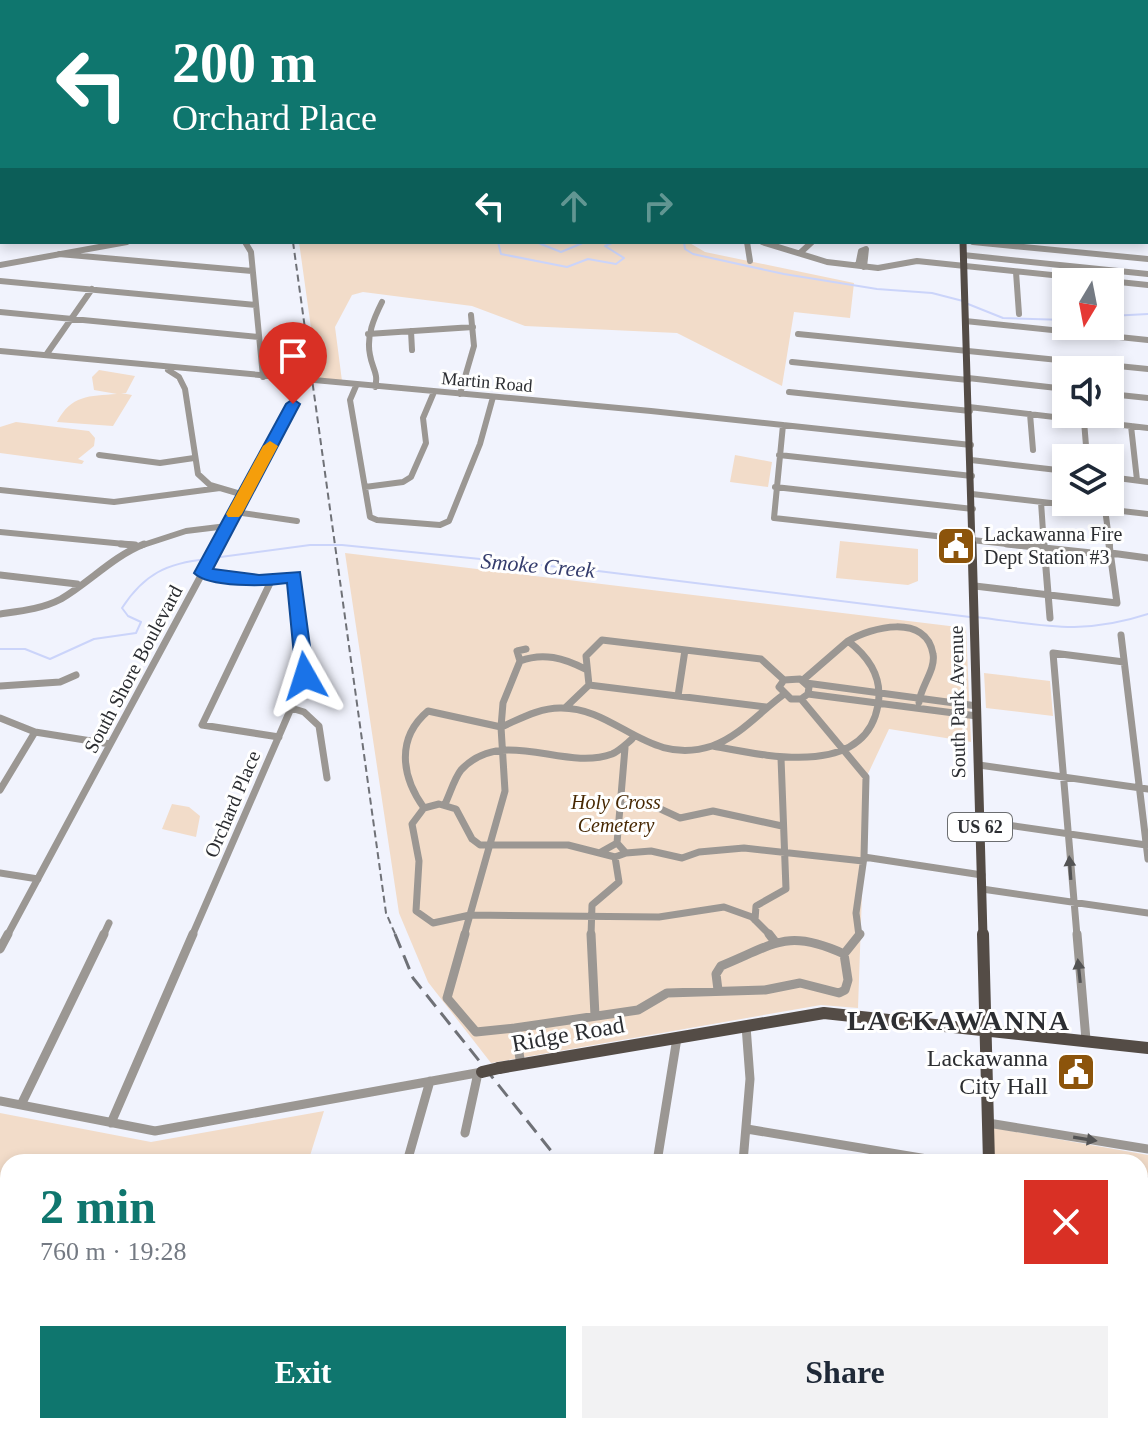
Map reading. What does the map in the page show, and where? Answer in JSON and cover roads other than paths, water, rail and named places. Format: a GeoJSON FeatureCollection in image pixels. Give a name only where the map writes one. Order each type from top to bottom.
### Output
{"type":"FeatureCollection","features":[{"type":"Feature","properties":{"kind":"main road","name":"South Park Avenue"},"geometry":{"type":"LineString","coordinates":[[963,244],[974,539],[989,1154]]}},
{"type":"Feature","properties":{"kind":"main road","name":"Ridge Road"},"geometry":{"type":"LineString","coordinates":[[480,1072],[824,1013],[1148,1048]]}},
{"type":"Feature","properties":{"kind":"street"},"geometry":{"type":"LineString","coordinates":[[1148,156],[1148,167]]}},
{"type":"Feature","properties":{"kind":"street"},"geometry":{"type":"LineString","coordinates":[[0,265],[116,244]]}},
{"type":"Feature","properties":{"kind":"street"},"geometry":{"type":"LineString","coordinates":[[246,244],[250,250],[263,377]]}},
{"type":"Feature","properties":{"kind":"street"},"geometry":{"type":"LineString","coordinates":[[747,244],[750,261]]}},
{"type":"Feature","properties":{"kind":"street"},"geometry":{"type":"LineString","coordinates":[[769,244],[861,266],[886,268],[911,261],[1052,276]]}},
{"type":"Feature","properties":{"kind":"street"},"geometry":{"type":"LineString","coordinates":[[800,253],[810,244]]}},
{"type":"Feature","properties":{"kind":"street"},"geometry":{"type":"LineString","coordinates":[[994,244],[1148,259]]}},
{"type":"Feature","properties":{"kind":"street"},"geometry":{"type":"LineString","coordinates":[[59,254],[252,271]]}},
{"type":"Feature","properties":{"kind":"street"},"geometry":{"type":"LineString","coordinates":[[963,255],[1148,274]]}},
{"type":"Feature","properties":{"kind":"street"},"geometry":{"type":"LineString","coordinates":[[1016,272],[1019,314]]}},
{"type":"Feature","properties":{"kind":"street"},"geometry":{"type":"LineString","coordinates":[[0,281],[256,305]]}},
{"type":"Feature","properties":{"kind":"street"},"geometry":{"type":"LineString","coordinates":[[1124,283],[1148,285]]}},
{"type":"Feature","properties":{"kind":"street"},"geometry":{"type":"LineString","coordinates":[[46,355],[92,289]]}},
{"type":"Feature","properties":{"kind":"street"},"geometry":{"type":"LineString","coordinates":[[375,387],[378,380],[367,329],[382,302]]}},
{"type":"Feature","properties":{"kind":"street"},"geometry":{"type":"LineString","coordinates":[[0,312],[259,337]]}},
{"type":"Feature","properties":{"kind":"street"},"geometry":{"type":"LineString","coordinates":[[460,394],[471,361],[471,315]]}},
{"type":"Feature","properties":{"kind":"street"},"geometry":{"type":"LineString","coordinates":[[965,321],[1052,328]]}},
{"type":"Feature","properties":{"kind":"street"},"geometry":{"type":"LineString","coordinates":[[368,334],[473,327]]}},
{"type":"Feature","properties":{"kind":"street"},"geometry":{"type":"LineString","coordinates":[[411,331],[412,350]]}},
{"type":"Feature","properties":{"kind":"street"},"geometry":{"type":"LineString","coordinates":[[798,334],[1148,369]]}},
{"type":"Feature","properties":{"kind":"street"},"geometry":{"type":"LineString","coordinates":[[1124,337],[1148,340]]}},
{"type":"Feature","properties":{"kind":"street","name":"Martin Road"},"geometry":{"type":"LineString","coordinates":[[0,351],[971,445]]}},
{"type":"Feature","properties":{"kind":"street"},"geometry":{"type":"LineString","coordinates":[[792,362],[1052,388]]}},
{"type":"Feature","properties":{"kind":"street"},"geometry":{"type":"LineString","coordinates":[[159,367],[176,375],[184,385],[194,458],[201,477],[220,488],[244,495]]}},
{"type":"Feature","properties":{"kind":"street"},"geometry":{"type":"LineString","coordinates":[[356,386],[350,400],[365,487],[374,519],[448,523],[480,444],[493,397]]}},
{"type":"Feature","properties":{"kind":"street"},"geometry":{"type":"LineString","coordinates":[[365,487],[403,482],[411,477],[426,443],[422,422],[434,392]]}},
{"type":"Feature","properties":{"kind":"street"},"geometry":{"type":"LineString","coordinates":[[789,392],[1052,417]]}},
{"type":"Feature","properties":{"kind":"street"},"geometry":{"type":"LineString","coordinates":[[1124,395],[1148,398]]}},
{"type":"Feature","properties":{"kind":"street","name":"South Shore Boulevard"},"geometry":{"type":"LineString","coordinates":[[0,949],[293,404]]}},
{"type":"Feature","properties":{"kind":"street"},"geometry":{"type":"LineString","coordinates":[[1030,414],[1033,450]]}},
{"type":"Feature","properties":{"kind":"street"},"geometry":{"type":"LineString","coordinates":[[783,425],[774,518],[1148,558]]}},
{"type":"Feature","properties":{"kind":"street"},"geometry":{"type":"LineString","coordinates":[[1124,425],[1148,428]]}},
{"type":"Feature","properties":{"kind":"street"},"geometry":{"type":"LineString","coordinates":[[1131,426],[1137,480]]}},
{"type":"Feature","properties":{"kind":"street"},"geometry":{"type":"LineString","coordinates":[[99,455],[160,463],[194,458]]}},
{"type":"Feature","properties":{"kind":"street"},"geometry":{"type":"LineString","coordinates":[[779,455],[972,476]]}},
{"type":"Feature","properties":{"kind":"street"},"geometry":{"type":"LineString","coordinates":[[971,460],[1052,469]]}},
{"type":"Feature","properties":{"kind":"street"},"geometry":{"type":"LineString","coordinates":[[1124,479],[1148,482]]}},
{"type":"Feature","properties":{"kind":"street"},"geometry":{"type":"LineString","coordinates":[[775,487],[973,509]]}},
{"type":"Feature","properties":{"kind":"street"},"geometry":{"type":"LineString","coordinates":[[0,490],[114,502],[220,488]]}},
{"type":"Feature","properties":{"kind":"street"},"geometry":{"type":"LineString","coordinates":[[972,494],[1052,503]]}},
{"type":"Feature","properties":{"kind":"street"},"geometry":{"type":"LineString","coordinates":[[1041,502],[1050,618]]}},
{"type":"Feature","properties":{"kind":"street"},"geometry":{"type":"LineString","coordinates":[[1124,511],[1148,514]]}},
{"type":"Feature","properties":{"kind":"street"},"geometry":{"type":"LineString","coordinates":[[235,512],[297,521]]}},
{"type":"Feature","properties":{"kind":"street"},"geometry":{"type":"LineString","coordinates":[[975,586],[1117,603],[1106,516]]}},
{"type":"Feature","properties":{"kind":"street"},"geometry":{"type":"LineString","coordinates":[[0,532],[120,546],[145,543],[190,530],[227,526]]}},
{"type":"Feature","properties":{"kind":"street"},"geometry":{"type":"LineString","coordinates":[[0,614],[49,604],[113,559],[145,543]]}},
{"type":"Feature","properties":{"kind":"street","name":"Orchard Place"},"geometry":{"type":"LineString","coordinates":[[111,1123],[305,676],[294,576],[259,581],[204,570]]}},
{"type":"Feature","properties":{"kind":"street"},"geometry":{"type":"LineString","coordinates":[[0,575],[77,584]]}},
{"type":"Feature","properties":{"kind":"street"},"geometry":{"type":"LineString","coordinates":[[272,579],[202,725],[279,737]]}},
{"type":"Feature","properties":{"kind":"street"},"geometry":{"type":"LineString","coordinates":[[804,682],[848,641],[878,626],[896,626],[921,636],[933,653],[933,663],[922,682],[920,708]]}},
{"type":"Feature","properties":{"kind":"street"},"geometry":{"type":"LineString","coordinates":[[1121,635],[1144,788],[1148,859]]}},
{"type":"Feature","properties":{"kind":"street"},"geometry":{"type":"LineString","coordinates":[[520,661],[534,655],[571,660],[586,656],[602,640],[761,659],[784,680],[919,698],[977,711]]}},
{"type":"Feature","properties":{"kind":"street"},"geometry":{"type":"LineString","coordinates":[[565,708],[604,721],[632,739],[676,750],[713,746],[781,758],[824,755],[844,750],[861,741],[875,726],[880,693],[878,673],[865,653],[848,641]]}},
{"type":"Feature","properties":{"kind":"street"},"geometry":{"type":"LineString","coordinates":[[534,655],[526,646],[517,651],[520,661],[503,703],[501,727],[505,791],[447,998],[476,1032],[638,1010],[667,993],[765,990],[800,983],[839,993],[845,990],[848,980],[844,954],[860,933],[856,913],[864,859],[866,777],[805,697],[804,682]]}},
{"type":"Feature","properties":{"kind":"street"},"geometry":{"type":"LineString","coordinates":[[678,696],[685,650]]}},
{"type":"Feature","properties":{"kind":"street"},"geometry":{"type":"LineString","coordinates":[[1086,1040],[1053,653],[1124,662]]}},
{"type":"Feature","properties":{"kind":"street"},"geometry":{"type":"LineString","coordinates":[[586,656],[589,685]]}},
{"type":"Feature","properties":{"kind":"street"},"geometry":{"type":"LineString","coordinates":[[571,660],[585,669]]}},
{"type":"Feature","properties":{"kind":"street"},"geometry":{"type":"LineString","coordinates":[[0,686],[60,682],[76,675]]}},
{"type":"Feature","properties":{"kind":"street"},"geometry":{"type":"LineString","coordinates":[[783,695],[779,687],[784,680]]}},
{"type":"Feature","properties":{"kind":"street"},"geometry":{"type":"LineString","coordinates":[[589,685],[766,707]]}},
{"type":"Feature","properties":{"kind":"street"},"geometry":{"type":"LineString","coordinates":[[424,808],[411,792],[403,760],[406,746],[423,714],[428,711],[501,727],[540,712],[565,708],[579,698],[589,685]]}},
{"type":"Feature","properties":{"kind":"street"},"geometry":{"type":"LineString","coordinates":[[713,746],[783,695],[977,711]]}},
{"type":"Feature","properties":{"kind":"street"},"geometry":{"type":"LineString","coordinates":[[291,708],[313,716],[321,726],[327,778]]}},
{"type":"Feature","properties":{"kind":"street"},"geometry":{"type":"LineString","coordinates":[[0,718],[35,732],[110,744]]}},
{"type":"Feature","properties":{"kind":"street"},"geometry":{"type":"LineString","coordinates":[[0,790],[35,732]]}},
{"type":"Feature","properties":{"kind":"street"},"geometry":{"type":"LineString","coordinates":[[445,804],[456,773],[481,755],[502,751],[605,757],[625,748],[632,739]]}},
{"type":"Feature","properties":{"kind":"street"},"geometry":{"type":"LineString","coordinates":[[595,1016],[590,916],[592,905],[618,890],[621,881],[617,843],[625,748]]}},
{"type":"Feature","properties":{"kind":"street"},"geometry":{"type":"LineString","coordinates":[[755,920],[756,906],[786,889],[781,758]]}},
{"type":"Feature","properties":{"kind":"street"},"geometry":{"type":"LineString","coordinates":[[979,765],[1144,788]]}},
{"type":"Feature","properties":{"kind":"street"},"geometry":{"type":"LineString","coordinates":[[776,943],[766,926],[732,905],[685,910],[659,917],[470,915],[433,923],[416,911],[419,861],[412,824],[424,808],[445,804],[464,816],[472,841],[489,846],[568,845],[620,858],[651,851],[682,858],[707,850],[749,848],[982,875]]}},
{"type":"Feature","properties":{"kind":"street"},"geometry":{"type":"LineString","coordinates":[[621,805],[654,806],[680,818],[723,812],[753,822],[782,826]]}},
{"type":"Feature","properties":{"kind":"street"},"geometry":{"type":"LineString","coordinates":[[980,821],[1146,845]]}},
{"type":"Feature","properties":{"kind":"street"},"geometry":{"type":"LineString","coordinates":[[601,852],[617,843]]}},
{"type":"Feature","properties":{"kind":"street"},"geometry":{"type":"LineString","coordinates":[[0,873],[38,879]]}},
{"type":"Feature","properties":{"kind":"street"},"geometry":{"type":"LineString","coordinates":[[982,889],[1148,913]]}},
{"type":"Feature","properties":{"kind":"street"},"geometry":{"type":"LineString","coordinates":[[21,1105],[109,923]]}},
{"type":"Feature","properties":{"kind":"street"},"geometry":{"type":"LineString","coordinates":[[718,990],[716,974],[721,966],[776,943],[805,938],[844,954]]}},
{"type":"Feature","properties":{"kind":"street"},"geometry":{"type":"LineString","coordinates":[[744,1154],[750,1079],[746,1024]]}},
{"type":"Feature","properties":{"kind":"street"},"geometry":{"type":"LineString","coordinates":[[515,1028],[521,1065]]}},
{"type":"Feature","properties":{"kind":"street"},"geometry":{"type":"LineString","coordinates":[[658,1154],[677,1036]]}},
{"type":"Feature","properties":{"kind":"street"},"geometry":{"type":"LineString","coordinates":[[465,1133],[480,1072]]}},
{"type":"Feature","properties":{"kind":"street","name":"Ridge Road"},"geometry":{"type":"LineString","coordinates":[[0,1101],[164,1130],[480,1072]]}},
{"type":"Feature","properties":{"kind":"street"},"geometry":{"type":"LineString","coordinates":[[409,1154],[430,1081]]}},
{"type":"Feature","properties":{"kind":"street"},"geometry":{"type":"LineString","coordinates":[[988,1123],[1148,1149]]}},
{"type":"Feature","properties":{"kind":"street"},"geometry":{"type":"LineString","coordinates":[[747,1129],[897,1154]]}},
{"type":"Feature","properties":{"kind":"waterway"},"geometry":{"type":"LineString","coordinates":[[498,244],[501,254],[567,267],[588,259],[616,264],[624,258],[605,246],[610,244]]}},
{"type":"Feature","properties":{"kind":"waterway"},"geometry":{"type":"LineString","coordinates":[[541,244],[561,252],[580,244]]}},
{"type":"Feature","properties":{"kind":"waterway"},"geometry":{"type":"LineString","coordinates":[[684,244],[685,249],[693,254],[784,274],[877,289],[932,293],[963,301]]}},
{"type":"Feature","properties":{"kind":"waterway"},"geometry":{"type":"LineString","coordinates":[[968,304],[1003,318],[1052,320]]}},
{"type":"Feature","properties":{"kind":"waterway"},"geometry":{"type":"LineString","coordinates":[[1124,315],[1148,314]]}},
{"type":"Feature","properties":{"kind":"waterway","name":"Smoke Creek"},"geometry":{"type":"LineString","coordinates":[[213,558],[310,545],[342,545],[598,571],[970,617]]}},
{"type":"Feature","properties":{"kind":"waterway","name":"Smoke Creek"},"geometry":{"type":"LineString","coordinates":[[0,649],[25,649],[50,659],[94,639],[136,633],[141,622],[128,616],[122,608],[130,596],[148,579],[168,567],[207,559]]}},
{"type":"Feature","properties":{"kind":"waterway","name":"Smoke Creek"},"geometry":{"type":"LineString","coordinates":[[976,617],[1082,627],[1148,614]]}},
{"type":"Feature","properties":{"kind":"railway"},"geometry":{"type":"LineString","coordinates":[[293,244],[386,913],[396,936]]}},
{"type":"Feature","properties":{"kind":"railway"},"geometry":{"type":"LineString","coordinates":[[395,934],[413,978],[554,1154]]}},
{"type":"Feature","properties":{"kind":"place","name":"Lackawanna Fire Dept Station #3"},"geometry":{"type":"Point","coordinates":[956,546]}},
{"type":"Feature","properties":{"kind":"place","name":"Lackawanna City Hall"},"geometry":{"type":"Point","coordinates":[1076,1072]}},
{"type":"Feature","properties":{"kind":"district","name":"LACKAWANNA"},"geometry":{"type":"Point","coordinates":[959,1020]}},
{"type":"Feature","properties":{"kind":"park label","name":"Holy Cross Cemetery"},"geometry":{"type":"Point","coordinates":[616,814]}}]}
